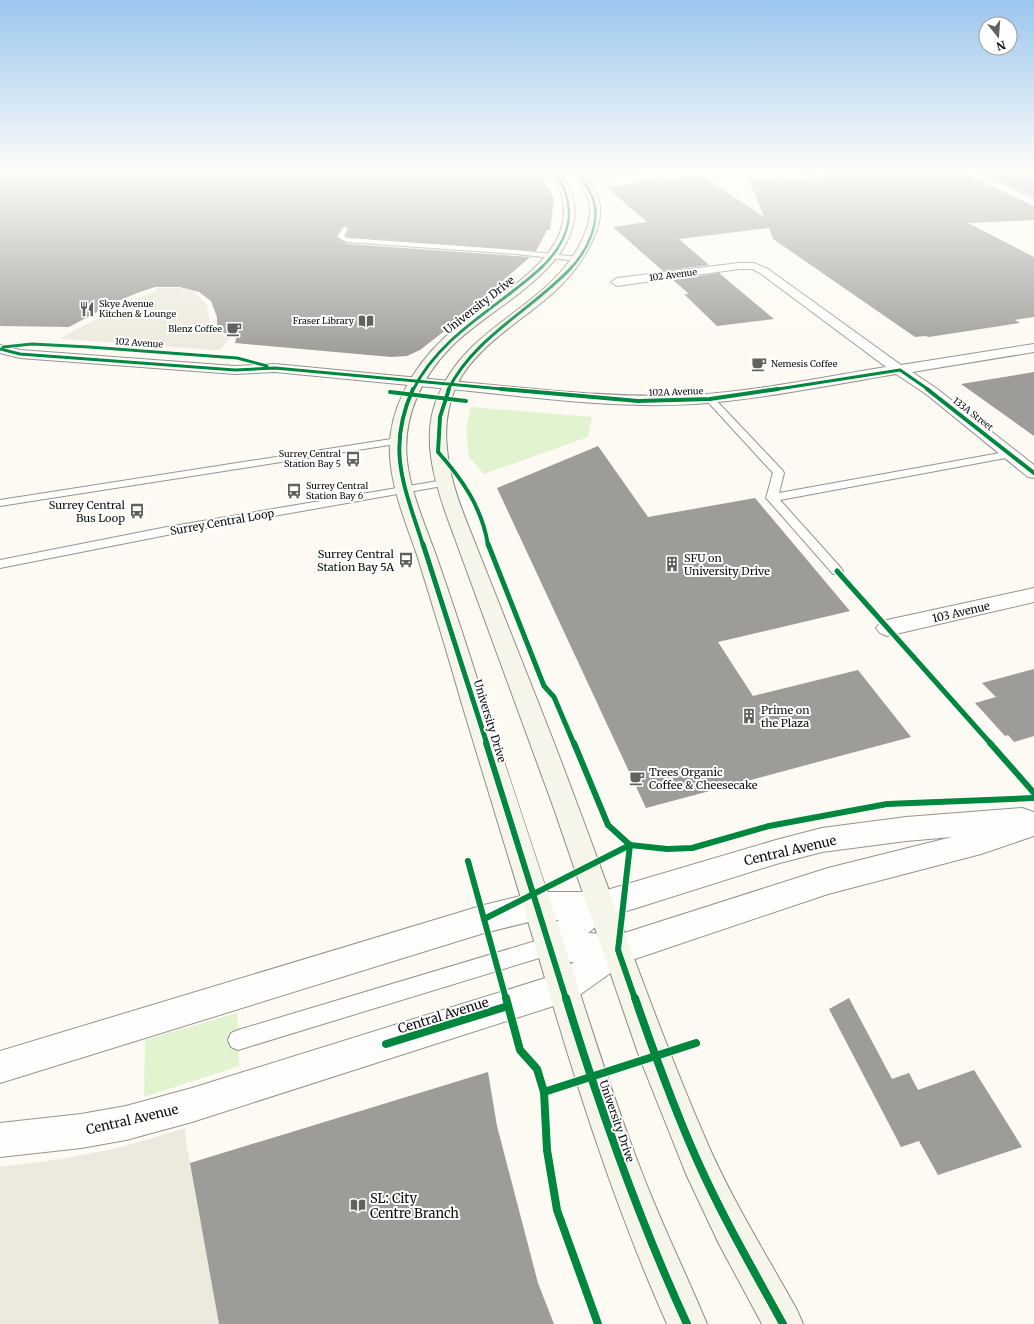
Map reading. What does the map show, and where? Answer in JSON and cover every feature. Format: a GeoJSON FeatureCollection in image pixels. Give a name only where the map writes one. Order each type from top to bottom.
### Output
{"type":"FeatureCollection","features":[{"type":"Feature","properties":{"kind":"main road","name":"University Drive"},"geometry":{"type":"LineString","coordinates":[[564,234],[550,256],[520,286],[452,338],[438,354],[410,394],[401,419],[398,455],[404,489],[563,988],[631,1194],[658,1261],[687,1324]]}},
{"type":"Feature","properties":{"kind":"main road"},"geometry":{"type":"LineString","coordinates":[[590,234],[585,248],[577,260],[551,290],[483,344],[460,370],[450,385],[443,403],[438,437],[440,467],[444,483],[566,806],[600,906],[618,950],[655,1056],[698,1162],[732,1230],[783,1324]]}},
{"type":"Feature","properties":{"kind":"street","name":"102 Avenue"},"geometry":{"type":"LineString","coordinates":[[617,282],[739,266],[754,266]]}},
{"type":"Feature","properties":{"kind":"street","name":"133A Street"},"geometry":{"type":"LineString","coordinates":[[754,266],[764,270],[931,391],[1034,473]]}},
{"type":"Feature","properties":{"kind":"street","name":"102 Avenue"},"geometry":{"type":"LineString","coordinates":[[0,348],[20,354],[223,370],[275,368],[450,385]]}},
{"type":"Feature","properties":{"kind":"street","name":"102A Avenue"},"geometry":{"type":"LineString","coordinates":[[450,385],[638,401],[710,399],[1034,348]]}},
{"type":"Feature","properties":{"kind":"street","name":"103 Avenue"},"geometry":{"type":"LineString","coordinates":[[887,628],[1034,595]]}},
{"type":"Feature","properties":{"kind":"street","name":"Central Avenue"},"geometry":{"type":"LineString","coordinates":[[0,1067],[484,919],[537,906],[600,906],[762,856],[822,840],[906,829],[1034,819]]}},
{"type":"Feature","properties":{"kind":"street","name":"Central Avenue"},"geometry":{"type":"LineString","coordinates":[[0,1140],[74,1132],[118,1124],[192,1106],[563,988],[618,950],[828,881],[981,842],[1034,824]]}},
{"type":"Feature","properties":{"kind":"street","name":"Central Avenue"},"geometry":{"type":"LineString","coordinates":[[550,946],[600,906]]}},
{"type":"Feature","properties":{"kind":"street","name":"Central Avenue"},"geometry":{"type":"LineString","coordinates":[[550,946],[618,950]]}},
{"type":"Feature","properties":{"kind":"lane"},"geometry":{"type":"LineString","coordinates":[[342,234],[340,238],[347,240],[550,256],[577,260]]}},
{"type":"Feature","properties":{"kind":"lane"},"geometry":{"type":"LineString","coordinates":[[710,399],[779,473],[772,498]]}},
{"type":"Feature","properties":{"kind":"lane"},"geometry":{"type":"LineString","coordinates":[[0,503],[398,441]]}},
{"type":"Feature","properties":{"kind":"lane"},"geometry":{"type":"LineString","coordinates":[[772,498],[1011,454]]}},
{"type":"Feature","properties":{"kind":"lane","name":"Surrey Central Loop"},"geometry":{"type":"LineString","coordinates":[[0,564],[168,531],[444,483]]}},
{"type":"Feature","properties":{"kind":"lane"},"geometry":{"type":"LineString","coordinates":[[772,498],[837,571]]}},
{"type":"Feature","properties":{"kind":"lane","name":"Central Avenue"},"geometry":{"type":"LineString","coordinates":[[238,1040],[550,946]]}},
{"type":"Feature","properties":{"kind":"green space"},"geometry":{"type":"Polygon","coordinates":[[[471,407],[592,417],[588,437],[484,474],[469,457],[466,429],[471,407]]]}},
{"type":"Feature","properties":{"kind":"green space"},"geometry":{"type":"Polygon","coordinates":[[[237,1013],[239,1066],[144,1097],[145,1040],[237,1013]]]}},
{"type":"Feature","properties":{"kind":"shaded area"},"geometry":{"type":"Polygon","coordinates":[[[157,288],[180,288],[193,291],[207,305],[212,332],[230,337],[222,348],[219,350],[214,350],[62,339],[62,337],[131,301],[156,291],[157,288]]]}},
{"type":"Feature","properties":{"kind":"shaded area"},"geometry":{"type":"Polygon","coordinates":[[[186,1128],[185,1136],[219,1324],[0,1324],[0,1167],[62,1159],[122,1147],[186,1128]]]}},
{"type":"Feature","properties":{"kind":"building"},"geometry":{"type":"Polygon","coordinates":[[[0,234],[338,234],[336,237],[347,244],[530,257],[451,326],[420,350],[407,356],[391,357],[235,343],[237,335],[217,332],[217,317],[211,301],[199,292],[180,287],[155,287],[137,293],[114,303],[69,327],[0,326],[0,234]]]}},
{"type":"Feature","properties":{"kind":"building"},"geometry":{"type":"Polygon","coordinates":[[[347,234],[545,234],[536,251],[348,237],[347,234]]]}},
{"type":"Feature","properties":{"kind":"building"},"geometry":{"type":"Polygon","coordinates":[[[621,234],[722,234],[679,239],[709,265],[663,271],[621,234]]]}},
{"type":"Feature","properties":{"kind":"building"},"geometry":{"type":"Polygon","coordinates":[[[771,234],[989,234],[1034,257],[1034,317],[1015,320],[1020,323],[929,337],[915,337],[773,239],[771,234]]]}},
{"type":"Feature","properties":{"kind":"building"},"geometry":{"type":"Polygon","coordinates":[[[719,273],[774,319],[717,326],[684,294],[689,294],[673,280],[719,273]]]}},
{"type":"Feature","properties":{"kind":"building"},"geometry":{"type":"Polygon","coordinates":[[[1034,372],[1034,436],[961,384],[1034,372]]]}},
{"type":"Feature","properties":{"kind":"building"},"geometry":{"type":"Polygon","coordinates":[[[598,446],[648,517],[755,498],[850,611],[718,642],[753,696],[858,670],[911,737],[646,808],[497,488],[598,446]]]}},
{"type":"Feature","properties":{"kind":"building"},"geometry":{"type":"Polygon","coordinates":[[[1034,669],[1034,736],[1014,742],[1008,735],[1005,736],[975,703],[996,697],[982,683],[1034,669]]]}},
{"type":"Feature","properties":{"kind":"building"},"geometry":{"type":"Polygon","coordinates":[[[849,998],[892,1079],[909,1073],[918,1090],[974,1070],[1022,1147],[938,1175],[919,1141],[901,1147],[829,1009],[849,998]]]}},
{"type":"Feature","properties":{"kind":"building","name":"SL: City Centre Branch"},"geometry":{"type":"Polygon","coordinates":[[[488,1072],[497,1126],[538,1283],[554,1324],[219,1324],[190,1163],[488,1072]]]}},
{"type":"Feature","properties":{"kind":"cycle path"},"geometry":{"type":"LineString","coordinates":[[565,234],[561,244],[546,263],[507,297],[466,326],[450,340],[439,351],[421,375],[407,402],[402,416],[398,446],[400,470],[600,1105],[645,1228],[687,1324]]}},
{"type":"Feature","properties":{"kind":"cycle path"},"geometry":{"type":"LineString","coordinates":[[592,234],[586,247],[575,264],[560,280],[494,333],[476,350],[460,370],[451,384],[444,400],[439,425],[438,452],[465,485],[478,508],[483,521],[489,549],[544,686],[554,697],[608,825],[630,845]]}},
{"type":"Feature","properties":{"kind":"cycle path"},"geometry":{"type":"LineString","coordinates":[[3,347],[32,344],[89,347],[237,358],[267,366]]}},
{"type":"Feature","properties":{"kind":"cycle path"},"geometry":{"type":"LineString","coordinates":[[0,349],[20,354],[235,370],[275,368],[638,401],[710,399],[900,370],[931,391],[1034,473]]}},
{"type":"Feature","properties":{"kind":"cycle path"},"geometry":{"type":"LineString","coordinates":[[390,392],[466,401]]}},
{"type":"Feature","properties":{"kind":"cycle path"},"geometry":{"type":"LineString","coordinates":[[837,571],[1034,793]]}},
{"type":"Feature","properties":{"kind":"cycle path"},"geometry":{"type":"LineString","coordinates":[[484,919],[630,845],[667,849],[692,848],[769,826],[887,804],[1034,798]]}},
{"type":"Feature","properties":{"kind":"cycle path"},"geometry":{"type":"LineString","coordinates":[[630,845],[618,950],[655,1056],[698,1162],[732,1231],[783,1324]]}},
{"type":"Feature","properties":{"kind":"cycle path"},"geometry":{"type":"LineString","coordinates":[[468,861],[520,1050],[537,1069],[544,1092],[547,1150],[557,1210],[598,1324]]}},
{"type":"Feature","properties":{"kind":"cycle path"},"geometry":{"type":"LineString","coordinates":[[386,1044],[508,1006]]}},
{"type":"Feature","properties":{"kind":"cycle path"},"geometry":{"type":"LineString","coordinates":[[544,1092],[696,1043]]}},
{"type":"Feature","properties":{"kind":"place","name":"Skye Avenue Kitchen & Lounge"},"geometry":{"type":"Point","coordinates":[87,309]}},
{"type":"Feature","properties":{"kind":"place","name":"Fraser Library"},"geometry":{"type":"Point","coordinates":[366,321]}},
{"type":"Feature","properties":{"kind":"place","name":"Blenz Coffee"},"geometry":{"type":"Point","coordinates":[234,329]}},
{"type":"Feature","properties":{"kind":"place","name":"Nemesis Coffee"},"geometry":{"type":"Point","coordinates":[759,364]}},
{"type":"Feature","properties":{"kind":"place","name":"Surrey Central Station Bay 5"},"geometry":{"type":"Point","coordinates":[353,459]}},
{"type":"Feature","properties":{"kind":"place","name":"Surrey Central Station Bay 6"},"geometry":{"type":"Point","coordinates":[294,491]}},
{"type":"Feature","properties":{"kind":"place","name":"Surrey Central Bus Loop"},"geometry":{"type":"Point","coordinates":[137,511]}},
{"type":"Feature","properties":{"kind":"place","name":"Surrey Central Station Bay 5A"},"geometry":{"type":"Point","coordinates":[406,560]}},
{"type":"Feature","properties":{"kind":"place","name":"SFU on University Drive"},"geometry":{"type":"Point","coordinates":[672,564]}},
{"type":"Feature","properties":{"kind":"place","name":"Prime on the Plaza"},"geometry":{"type":"Point","coordinates":[749,716]}},
{"type":"Feature","properties":{"kind":"place","name":"Trees Organic Coffee & Cheesecake"},"geometry":{"type":"Point","coordinates":[637,778]}},
{"type":"Feature","properties":{"kind":"place","name":"SL: City Centre Branch"},"geometry":{"type":"Point","coordinates":[358,1205]}}]}
